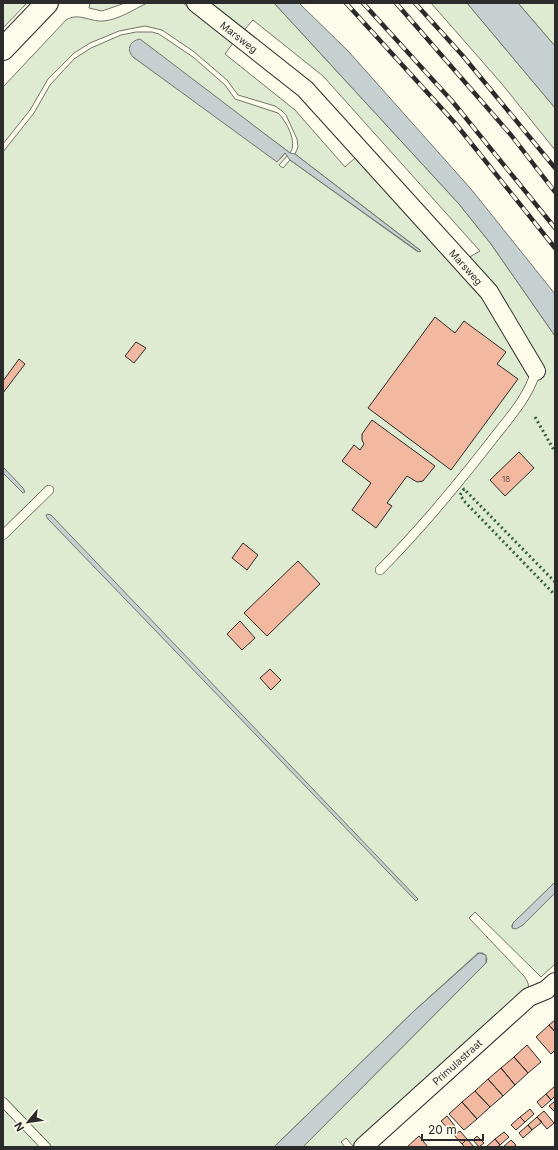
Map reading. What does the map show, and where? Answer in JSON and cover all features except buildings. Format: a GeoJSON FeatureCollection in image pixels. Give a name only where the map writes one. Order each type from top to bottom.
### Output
{"type":"FeatureCollection","features":[{"type":"Feature","properties":{"kind":"main road"},"geometry":{"type":"LineString","coordinates":[[3,49],[47,3]]}},
{"type":"Feature","properties":{"kind":"street","name":"Marsweg"},"geometry":{"type":"LineString","coordinates":[[196,3],[305,89],[489,292],[536,371]]}},
{"type":"Feature","properties":{"kind":"street","name":"Primulastraat"},"geometry":{"type":"LineString","coordinates":[[363,1147],[529,998],[546,990],[555,982]]}},
{"type":"Feature","properties":{"kind":"lane","name":"Marsweg"},"geometry":{"type":"LineString","coordinates":[[380,570],[433,514],[458,484],[522,400],[532,385],[536,371]]}},
{"type":"Feature","properties":{"kind":"lane"},"geometry":{"type":"LineString","coordinates":[[3,535],[49,490]]}},
{"type":"Feature","properties":{"kind":"lane"},"geometry":{"type":"LineString","coordinates":[[3,1102],[46,1147]]}},
{"type":"Feature","properties":{"kind":"green space"},"geometry":{"type":"Polygon","coordinates":[[[5,3],[27,3],[3,28],[3,5],[5,3]]]}},
{"type":"Feature","properties":{"kind":"green space"},"geometry":{"type":"Polygon","coordinates":[[[90,3],[125,3],[102,11],[89,8],[90,3]]]}},
{"type":"Feature","properties":{"kind":"green space"},"geometry":{"type":"Polygon","coordinates":[[[147,3],[183,3],[233,43],[225,54],[295,110],[345,167],[356,157],[454,266],[480,251],[323,76],[253,20],[244,30],[211,3],[274,3],[459,204],[491,244],[555,336],[555,882],[512,925],[512,927],[523,925],[555,893],[555,964],[541,977],[475,912],[469,918],[524,976],[528,985],[526,994],[353,1146],[346,1138],[341,1142],[345,1147],[303,1147],[486,963],[487,959],[483,953],[478,953],[414,1011],[274,1147],[3,1147],[3,152],[34,113],[50,85],[74,59],[91,48],[121,35],[136,32],[152,32],[159,34],[193,57],[225,85],[235,99],[278,113],[287,126],[292,138],[293,143],[290,153],[231,109],[133,57],[280,159],[285,153],[288,155],[279,165],[283,168],[290,160],[418,252],[420,250],[295,154],[298,147],[297,139],[286,115],[282,111],[275,106],[238,95],[227,80],[193,51],[162,30],[145,26],[119,31],[90,43],[74,53],[48,79],[30,110],[3,144],[3,87],[66,20],[75,17],[98,21],[114,19],[147,3]]]}},
{"type":"Feature","properties":{"kind":"green space"},"geometry":{"type":"Polygon","coordinates":[[[431,3],[467,3],[555,108],[555,150],[502,84],[431,3]]]}},
{"type":"Feature","properties":{"kind":"green space"},"geometry":{"type":"Polygon","coordinates":[[[518,3],[555,3],[555,46],[518,3]]]}},
{"type":"Feature","properties":{"kind":"shaded area"},"geometry":{"type":"Polygon","coordinates":[[[274,3],[299,3],[349,52],[471,189],[555,294],[555,336],[491,244],[459,204],[274,3]]]}},
{"type":"Feature","properties":{"kind":"shaded area"},"geometry":{"type":"Polygon","coordinates":[[[467,3],[518,3],[555,46],[555,108],[467,3]]]}},
{"type":"Feature","properties":{"kind":"shaded area"},"geometry":{"type":"Polygon","coordinates":[[[140,39],[290,153],[295,154],[421,251],[419,252],[290,160],[285,153],[277,162],[133,57],[130,51],[130,46],[132,43],[140,39]]]}},
{"type":"Feature","properties":{"kind":"shaded area"},"geometry":{"type":"Polygon","coordinates":[[[3,467],[25,492],[23,493],[3,473],[3,467]]]}},
{"type":"Feature","properties":{"kind":"shaded area"},"geometry":{"type":"Polygon","coordinates":[[[47,514],[51,515],[418,899],[416,901],[48,519],[46,516],[47,514]]]}},
{"type":"Feature","properties":{"kind":"shaded area"},"geometry":{"type":"Polygon","coordinates":[[[555,882],[555,893],[523,925],[516,929],[512,928],[513,923],[555,882]]]}},
{"type":"Feature","properties":{"kind":"shaded area"},"geometry":{"type":"Polygon","coordinates":[[[479,953],[486,955],[486,963],[303,1147],[274,1147],[414,1011],[479,953]]]}},
{"type":"Feature","properties":{"kind":"railway"},"geometry":{"type":"LineString","coordinates":[[346,3],[455,123],[555,248]]}},
{"type":"Feature","properties":{"kind":"railway"},"geometry":{"type":"LineString","coordinates":[[363,3],[452,101],[555,228]]}},
{"type":"Feature","properties":{"kind":"railway"},"geometry":{"type":"LineString","coordinates":[[396,3],[511,135],[555,192]]}},
{"type":"Feature","properties":{"kind":"railway"},"geometry":{"type":"LineString","coordinates":[[415,3],[463,56],[555,168]]}},
{"type":"Feature","properties":{"kind":"hedge"},"geometry":{"type":"LineString","coordinates":[[535,417],[555,452]]}},
{"type":"Feature","properties":{"kind":"hedge"},"geometry":{"type":"LineString","coordinates":[[555,582],[464,489],[460,495],[465,502],[555,595]]}}]}
